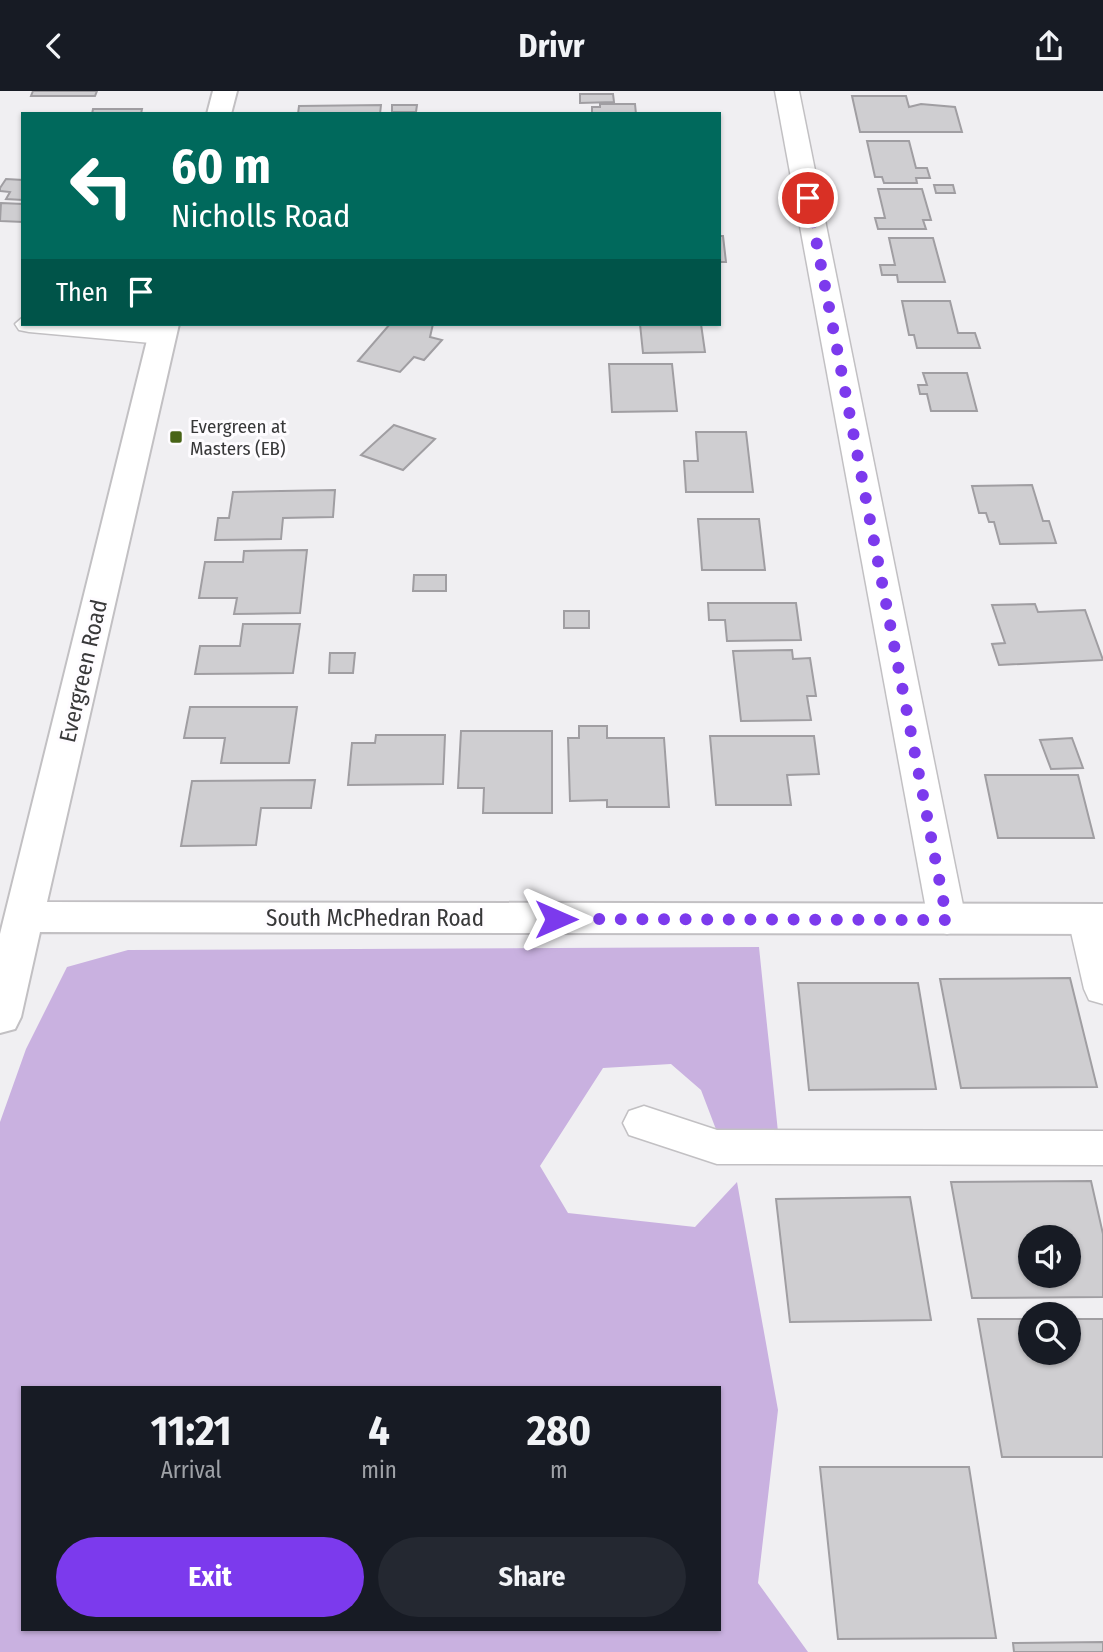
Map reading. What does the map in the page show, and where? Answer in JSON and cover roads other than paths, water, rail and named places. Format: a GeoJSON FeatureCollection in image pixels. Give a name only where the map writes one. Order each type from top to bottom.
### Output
{"type":"FeatureCollection","features":[{"type":"Feature","properties":{"kind":"street"},"geometry":{"type":"LineString","coordinates":[[220,112],[225,91]]}},
{"type":"Feature","properties":{"kind":"street"},"geometry":{"type":"LineString","coordinates":[[787,91],[947,920]]}},
{"type":"Feature","properties":{"kind":"street"},"geometry":{"type":"LineString","coordinates":[[0,321],[21,323]]}},
{"type":"Feature","properties":{"kind":"street"},"geometry":{"type":"LineString","coordinates":[[74,326],[164,330]]}},
{"type":"Feature","properties":{"kind":"street","name":"Evergreen Road"},"geometry":{"type":"LineString","coordinates":[[0,1017],[12,917],[164,330]]}},
{"type":"Feature","properties":{"kind":"street","name":"South McPhedran Road"},"geometry":{"type":"LineString","coordinates":[[12,917],[1095,919]]}},
{"type":"Feature","properties":{"kind":"street"},"geometry":{"type":"LineString","coordinates":[[1095,919],[1103,989]]}},
{"type":"Feature","properties":{"kind":"street"},"geometry":{"type":"LineString","coordinates":[[644,1123],[717,1147],[1103,1148]]}},
{"type":"Feature","properties":{"kind":"place","name":"Evergreen at Masters (EB)"},"geometry":{"type":"Point","coordinates":[176,437]}}]}
